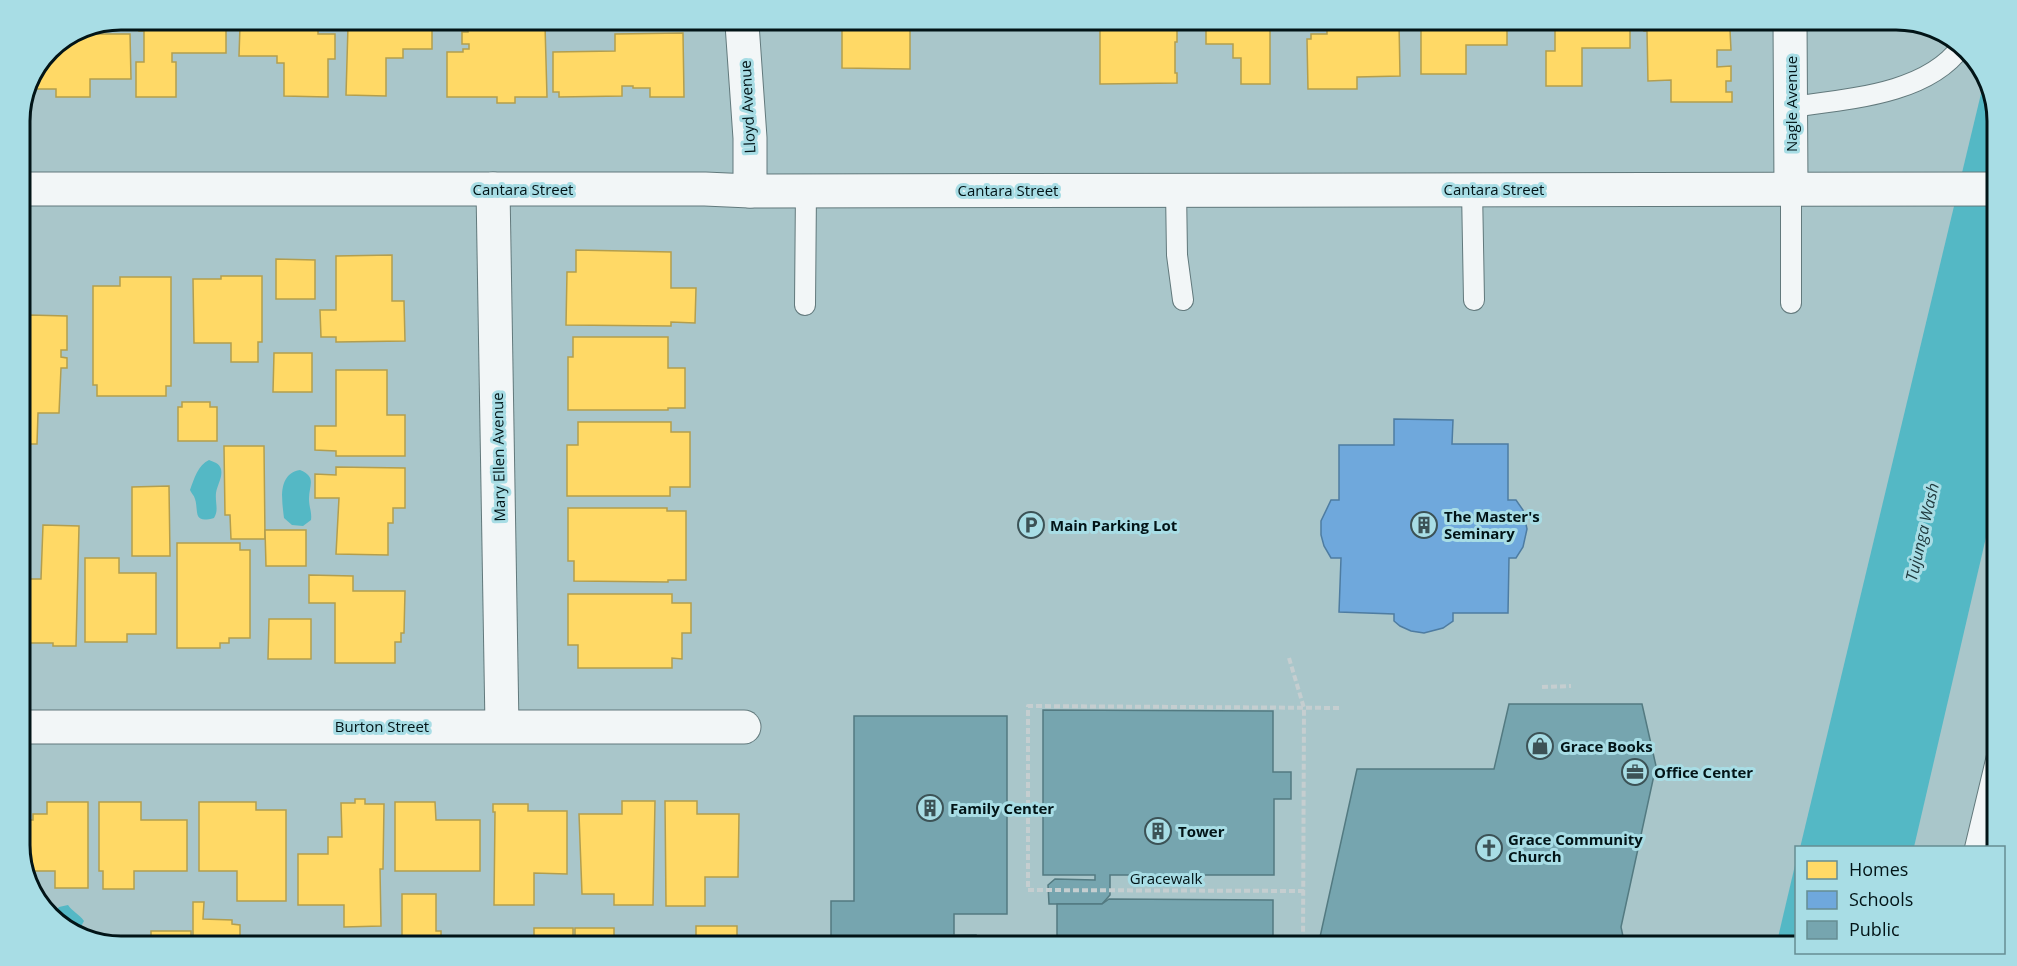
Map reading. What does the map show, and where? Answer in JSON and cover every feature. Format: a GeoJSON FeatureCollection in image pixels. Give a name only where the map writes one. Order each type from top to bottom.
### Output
{"type":"FeatureCollection","features":[{"type":"Feature","properties":{"kind":"street","name":"Lloyd Avenue"},"geometry":{"type":"LineString","coordinates":[[742,30],[750,138],[750,190]]}},
{"type":"Feature","properties":{"kind":"street","name":"Nagle Avenue"},"geometry":{"type":"LineString","coordinates":[[1790,30],[1791,188]]}},
{"type":"Feature","properties":{"kind":"street","name":"Cantara Street"},"geometry":{"type":"LineString","coordinates":[[30,189],[1987,189]]}},
{"type":"Feature","properties":{"kind":"street","name":"Mary Ellen Avenue"},"geometry":{"type":"LineString","coordinates":[[493,189],[502,726]]}},
{"type":"Feature","properties":{"kind":"street","name":"Burton Street"},"geometry":{"type":"LineString","coordinates":[[30,727],[744,728]]}},
{"type":"Feature","properties":{"kind":"lane"},"geometry":{"type":"LineString","coordinates":[[1791,108],[1872,96],[1906,86],[1951,61],[1957,53]]}},
{"type":"Feature","properties":{"kind":"lane"},"geometry":{"type":"LineString","coordinates":[[1791,188],[1791,303]]}},
{"type":"Feature","properties":{"kind":"lane"},"geometry":{"type":"LineString","coordinates":[[805,305],[806,189]]}},
{"type":"Feature","properties":{"kind":"lane"},"geometry":{"type":"LineString","coordinates":[[1176,189],[1177,255],[1183,300]]}},
{"type":"Feature","properties":{"kind":"lane"},"geometry":{"type":"LineString","coordinates":[[1472,189],[1474,300]]}},
{"type":"Feature","properties":{"kind":"lane"},"geometry":{"type":"LineString","coordinates":[[1975,846],[1987,798]]}},
{"type":"Feature","properties":{"kind":"path"},"geometry":{"type":"LineString","coordinates":[[1289,658],[1304,708],[1303,936]]}},
{"type":"Feature","properties":{"kind":"path"},"geometry":{"type":"LineString","coordinates":[[1542,687],[1571,686]]}},
{"type":"Feature","properties":{"kind":"path","name":"Gracewalk"},"geometry":{"type":"LineString","coordinates":[[1304,708],[1028,706],[1028,890],[1304,891]]}},
{"type":"Feature","properties":{"kind":"path"},"geometry":{"type":"LineString","coordinates":[[1304,708],[1341,708]]}},
{"type":"Feature","properties":{"kind":"water","name":"Tujunga Wash"},"geometry":{"type":"Polygon","coordinates":[[[1982,90],[1987,115],[1987,533],[1914,846],[1800,846],[1982,90]]]}},
{"type":"Feature","properties":{"kind":"water"},"geometry":{"type":"Polygon","coordinates":[[[209,460],[219,465],[221,469],[216,493],[217,509],[214,518],[202,519],[199,518],[195,499],[190,490],[199,469],[209,460]]]}},
{"type":"Feature","properties":{"kind":"water"},"geometry":{"type":"Polygon","coordinates":[[[300,470],[309,476],[311,482],[309,499],[311,520],[303,526],[292,525],[284,518],[282,504],[284,482],[300,470]]]}},
{"type":"Feature","properties":{"kind":"water"},"geometry":{"type":"Polygon","coordinates":[[[1795,865],[1795,936],[1778,936],[1795,865]]]}},
{"type":"Feature","properties":{"kind":"water"},"geometry":{"type":"Polygon","coordinates":[[[68,905],[84,921],[81,927],[61,914],[57,910],[68,905]]]}},
{"type":"Feature","properties":{"kind":"building: Homes"},"geometry":{"type":"Polygon","coordinates":[[[226,30],[226,53],[172,53],[172,62],[176,62],[176,97],[136,97],[136,62],[144,62],[144,31],[139,31],[226,30]]]}},
{"type":"Feature","properties":{"kind":"building: Homes"},"geometry":{"type":"Polygon","coordinates":[[[240,30],[318,30],[318,34],[335,34],[335,59],[328,59],[328,97],[284,96],[284,63],[277,63],[277,56],[239,56],[240,30]]]}},
{"type":"Feature","properties":{"kind":"building: Homes"},"geometry":{"type":"Polygon","coordinates":[[[348,30],[432,30],[432,49],[403,49],[403,58],[386,58],[386,96],[346,95],[348,30]]]}},
{"type":"Feature","properties":{"kind":"building: Homes"},"geometry":{"type":"Polygon","coordinates":[[[468,30],[545,30],[547,97],[515,97],[515,103],[497,103],[497,97],[447,97],[447,52],[463,52],[463,49],[469,49],[469,44],[462,44],[462,32],[468,32],[468,30]]]}},
{"type":"Feature","properties":{"kind":"building: Homes"},"geometry":{"type":"Polygon","coordinates":[[[842,30],[910,30],[910,69],[842,68],[842,30]]]}},
{"type":"Feature","properties":{"kind":"building: Homes"},"geometry":{"type":"Polygon","coordinates":[[[1100,30],[1177,30],[1175,73],[1177,73],[1177,83],[1100,84],[1100,30]]]}},
{"type":"Feature","properties":{"kind":"building: Homes"},"geometry":{"type":"Polygon","coordinates":[[[1206,30],[1270,30],[1270,84],[1241,84],[1241,58],[1233,58],[1233,44],[1206,44],[1206,30]]]}},
{"type":"Feature","properties":{"kind":"building: Homes"},"geometry":{"type":"Polygon","coordinates":[[[1327,30],[1399,30],[1400,76],[1357,77],[1357,89],[1308,89],[1307,39],[1311,39],[1311,34],[1327,34],[1327,30]]]}},
{"type":"Feature","properties":{"kind":"building: Homes"},"geometry":{"type":"Polygon","coordinates":[[[1421,30],[1507,30],[1507,45],[1466,45],[1466,74],[1421,74],[1421,30]]]}},
{"type":"Feature","properties":{"kind":"building: Homes"},"geometry":{"type":"Polygon","coordinates":[[[1555,30],[1630,30],[1630,48],[1582,48],[1582,86],[1546,86],[1546,51],[1555,51],[1555,30]]]}},
{"type":"Feature","properties":{"kind":"building: Homes"},"geometry":{"type":"Polygon","coordinates":[[[1730,30],[1731,50],[1717,50],[1717,67],[1731,66],[1731,81],[1726,81],[1726,92],[1732,92],[1732,102],[1671,102],[1671,80],[1648,81],[1647,31],[1644,31],[1730,30]]]}},
{"type":"Feature","properties":{"kind":"building: Homes"},"geometry":{"type":"Polygon","coordinates":[[[683,33],[684,97],[650,97],[650,88],[633,88],[633,86],[622,86],[622,96],[559,97],[559,92],[553,92],[553,52],[615,51],[615,34],[683,33]]]}},
{"type":"Feature","properties":{"kind":"building: Homes"},"geometry":{"type":"Polygon","coordinates":[[[96,34],[130,34],[131,79],[90,79],[90,97],[56,97],[56,89],[36,89],[49,65],[70,45],[96,34]]]}},
{"type":"Feature","properties":{"kind":"building: Homes"},"geometry":{"type":"Polygon","coordinates":[[[576,250],[671,252],[671,288],[696,288],[695,323],[671,322],[671,326],[566,325],[567,272],[576,272],[576,250]]]}},
{"type":"Feature","properties":{"kind":"building: Homes"},"geometry":{"type":"Polygon","coordinates":[[[392,255],[392,301],[404,301],[405,341],[336,342],[336,337],[321,337],[320,310],[336,310],[336,256],[392,255]]]}},
{"type":"Feature","properties":{"kind":"building: Homes"},"geometry":{"type":"Polygon","coordinates":[[[276,259],[315,260],[315,299],[276,299],[276,259]]]}},
{"type":"Feature","properties":{"kind":"building: Homes"},"geometry":{"type":"Polygon","coordinates":[[[221,276],[262,276],[262,342],[258,342],[258,362],[231,362],[231,343],[194,343],[193,279],[221,279],[221,276]]]}},
{"type":"Feature","properties":{"kind":"building: Homes"},"geometry":{"type":"Polygon","coordinates":[[[120,277],[171,277],[171,386],[166,386],[166,396],[97,396],[97,385],[93,385],[93,286],[120,286],[120,277]]]}},
{"type":"Feature","properties":{"kind":"building: Homes"},"geometry":{"type":"Polygon","coordinates":[[[30,315],[67,316],[67,350],[61,350],[61,357],[67,358],[67,368],[61,368],[59,413],[38,413],[37,444],[30,444],[30,315]]]}},
{"type":"Feature","properties":{"kind":"building: Homes"},"geometry":{"type":"Polygon","coordinates":[[[573,337],[668,337],[668,368],[685,368],[685,408],[568,410],[568,357],[573,357],[573,337]]]}},
{"type":"Feature","properties":{"kind":"building: Homes"},"geometry":{"type":"Polygon","coordinates":[[[274,353],[312,353],[312,392],[273,392],[274,353]]]}},
{"type":"Feature","properties":{"kind":"building: Homes"},"geometry":{"type":"Polygon","coordinates":[[[336,370],[387,370],[387,415],[405,415],[405,456],[336,456],[336,451],[315,450],[315,426],[336,426],[336,370]]]}},
{"type":"Feature","properties":{"kind":"building: Homes"},"geometry":{"type":"Polygon","coordinates":[[[182,402],[210,402],[210,407],[217,407],[217,441],[178,441],[178,407],[182,407],[182,402]]]}},
{"type":"Feature","properties":{"kind":"building: Homes"},"geometry":{"type":"Polygon","coordinates":[[[578,422],[671,422],[671,432],[690,432],[690,487],[670,487],[670,496],[567,496],[567,445],[578,445],[578,422]]]}},
{"type":"Feature","properties":{"kind":"building: Homes"},"geometry":{"type":"Polygon","coordinates":[[[224,446],[264,446],[265,539],[231,539],[230,515],[225,515],[224,446]]]}},
{"type":"Feature","properties":{"kind":"building: Homes"},"geometry":{"type":"Polygon","coordinates":[[[336,467],[405,468],[405,508],[393,508],[393,523],[388,523],[388,555],[336,554],[339,498],[315,498],[315,474],[336,475],[336,467]]]}},
{"type":"Feature","properties":{"kind":"building: Homes"},"geometry":{"type":"Polygon","coordinates":[[[169,486],[170,556],[132,556],[132,487],[169,486]]]}},
{"type":"Feature","properties":{"kind":"building: Homes"},"geometry":{"type":"Polygon","coordinates":[[[568,508],[667,508],[667,511],[686,511],[686,580],[668,580],[668,582],[574,581],[574,561],[568,561],[568,508]]]}},
{"type":"Feature","properties":{"kind":"building: Homes"},"geometry":{"type":"Polygon","coordinates":[[[43,525],[79,526],[76,646],[30,643],[30,579],[41,579],[43,525]]]}},
{"type":"Feature","properties":{"kind":"building: Homes"},"geometry":{"type":"Polygon","coordinates":[[[265,530],[306,530],[306,566],[266,566],[265,530]]]}},
{"type":"Feature","properties":{"kind":"building: Homes"},"geometry":{"type":"Polygon","coordinates":[[[177,543],[240,543],[240,550],[250,550],[250,638],[229,638],[229,643],[220,643],[220,648],[177,648],[177,543]]]}},
{"type":"Feature","properties":{"kind":"building: Homes"},"geometry":{"type":"Polygon","coordinates":[[[85,558],[119,558],[119,573],[156,573],[156,634],[127,634],[127,642],[85,642],[85,558]]]}},
{"type":"Feature","properties":{"kind":"building: Homes"},"geometry":{"type":"Polygon","coordinates":[[[309,575],[353,576],[353,591],[405,591],[404,633],[401,633],[401,642],[395,642],[395,663],[335,663],[335,603],[309,603],[309,575]]]}},
{"type":"Feature","properties":{"kind":"building: Homes"},"geometry":{"type":"Polygon","coordinates":[[[568,594],[672,594],[672,603],[691,603],[691,633],[682,633],[682,659],[672,658],[672,668],[578,668],[578,645],[568,645],[568,594]]]}},
{"type":"Feature","properties":{"kind":"building: Homes"},"geometry":{"type":"Polygon","coordinates":[[[269,619],[311,619],[311,659],[268,659],[269,619]]]}},
{"type":"Feature","properties":{"kind":"building: Homes"},"geometry":{"type":"Polygon","coordinates":[[[355,799],[365,799],[365,804],[384,804],[383,869],[380,869],[381,926],[344,927],[344,905],[298,905],[298,854],[328,854],[328,837],[342,837],[341,803],[355,803],[355,799]]]}},
{"type":"Feature","properties":{"kind":"building: Homes"},"geometry":{"type":"Polygon","coordinates":[[[622,801],[655,801],[653,905],[614,905],[614,894],[582,894],[579,814],[622,814],[622,801]]]}},
{"type":"Feature","properties":{"kind":"building: Homes"},"geometry":{"type":"Polygon","coordinates":[[[665,801],[697,801],[697,814],[739,814],[738,877],[705,877],[705,906],[666,906],[665,801]]]}},
{"type":"Feature","properties":{"kind":"building: Homes"},"geometry":{"type":"Polygon","coordinates":[[[47,802],[88,802],[88,888],[55,888],[55,871],[34,871],[30,851],[30,820],[33,820],[33,814],[47,814],[47,802]]]}},
{"type":"Feature","properties":{"kind":"building: Homes"},"geometry":{"type":"Polygon","coordinates":[[[99,802],[141,802],[141,820],[187,820],[187,871],[134,871],[134,889],[103,889],[103,871],[99,871],[99,802]]]}},
{"type":"Feature","properties":{"kind":"building: Homes"},"geometry":{"type":"Polygon","coordinates":[[[199,802],[256,802],[256,810],[286,810],[286,901],[237,901],[237,871],[199,871],[199,802]]]}},
{"type":"Feature","properties":{"kind":"building: Homes"},"geometry":{"type":"Polygon","coordinates":[[[395,802],[435,802],[436,820],[480,820],[480,871],[395,871],[395,802]]]}},
{"type":"Feature","properties":{"kind":"building: Homes"},"geometry":{"type":"Polygon","coordinates":[[[493,804],[528,804],[528,811],[567,811],[567,874],[534,873],[534,905],[494,905],[495,812],[493,812],[493,804]]]}},
{"type":"Feature","properties":{"kind":"building: Homes"},"geometry":{"type":"Polygon","coordinates":[[[402,894],[436,894],[436,931],[441,931],[441,936],[402,936],[402,894]]]}},
{"type":"Feature","properties":{"kind":"building: Homes"},"geometry":{"type":"Polygon","coordinates":[[[193,902],[204,902],[203,919],[232,920],[232,924],[240,925],[240,936],[193,936],[193,902]]]}},
{"type":"Feature","properties":{"kind":"building: Homes"},"geometry":{"type":"Polygon","coordinates":[[[696,926],[737,926],[737,936],[696,936],[696,926]]]}},
{"type":"Feature","properties":{"kind":"building: Homes"},"geometry":{"type":"Polygon","coordinates":[[[534,928],[573,928],[573,936],[534,936],[534,928]]]}},
{"type":"Feature","properties":{"kind":"building: Homes"},"geometry":{"type":"Polygon","coordinates":[[[575,928],[614,928],[614,936],[575,936],[575,928]]]}},
{"type":"Feature","properties":{"kind":"building: Homes"},"geometry":{"type":"Polygon","coordinates":[[[151,931],[191,931],[191,936],[151,936],[151,931]]]}},
{"type":"Feature","properties":{"kind":"building: Schools","name":"The Master's Seminary"},"geometry":{"type":"Polygon","coordinates":[[[1394,419],[1453,420],[1452,444],[1508,444],[1508,500],[1516,500],[1523,510],[1527,529],[1523,547],[1516,558],[1509,558],[1508,613],[1453,613],[1453,621],[1443,628],[1424,633],[1400,626],[1394,621],[1394,614],[1339,612],[1341,558],[1331,558],[1324,546],[1321,521],[1331,500],[1339,500],[1339,445],[1394,445],[1394,419]]]}},
{"type":"Feature","properties":{"kind":"building: Public","name":"Grace Community Church"},"geometry":{"type":"Polygon","coordinates":[[[1509,704],[1642,704],[1656,766],[1621,927],[1623,936],[1320,936],[1357,769],[1494,769],[1509,704]]]}},
{"type":"Feature","properties":{"kind":"building: Public","name":"Tower"},"geometry":{"type":"Polygon","coordinates":[[[1043,710],[1273,711],[1273,772],[1291,772],[1291,799],[1274,799],[1274,875],[1110,875],[1110,895],[1102,904],[1049,904],[1048,885],[1055,879],[1095,880],[1095,875],[1043,875],[1043,710]]]}},
{"type":"Feature","properties":{"kind":"building: Public","name":"Family Center"},"geometry":{"type":"Polygon","coordinates":[[[854,716],[1007,716],[1007,914],[954,914],[954,936],[831,936],[831,901],[854,901],[854,716]]]}},
{"type":"Feature","properties":{"kind":"building: Public"},"geometry":{"type":"Polygon","coordinates":[[[1109,899],[1273,900],[1273,936],[1057,936],[1057,904],[1102,904],[1109,899]]]}},
{"type":"Feature","properties":{"kind":"building: Public"},"geometry":{"type":"Polygon","coordinates":[[[976,935],[976,936],[841,936],[976,935]]]}},
{"type":"Feature","properties":{"kind":"place","name":"Main Parking Lot"},"geometry":{"type":"Point","coordinates":[1031,525]}},
{"type":"Feature","properties":{"kind":"place","name":"The Master's Seminary"},"geometry":{"type":"Point","coordinates":[1424,525]}},
{"type":"Feature","properties":{"kind":"place","name":"Grace Books"},"geometry":{"type":"Point","coordinates":[1540,746]}},
{"type":"Feature","properties":{"kind":"place","name":"Office Center"},"geometry":{"type":"Point","coordinates":[1635,772]}},
{"type":"Feature","properties":{"kind":"place","name":"Family Center"},"geometry":{"type":"Point","coordinates":[930,808]}},
{"type":"Feature","properties":{"kind":"place","name":"Tower"},"geometry":{"type":"Point","coordinates":[1158,831]}},
{"type":"Feature","properties":{"kind":"place","name":"Grace Community Church"},"geometry":{"type":"Point","coordinates":[1489,848]}}]}
